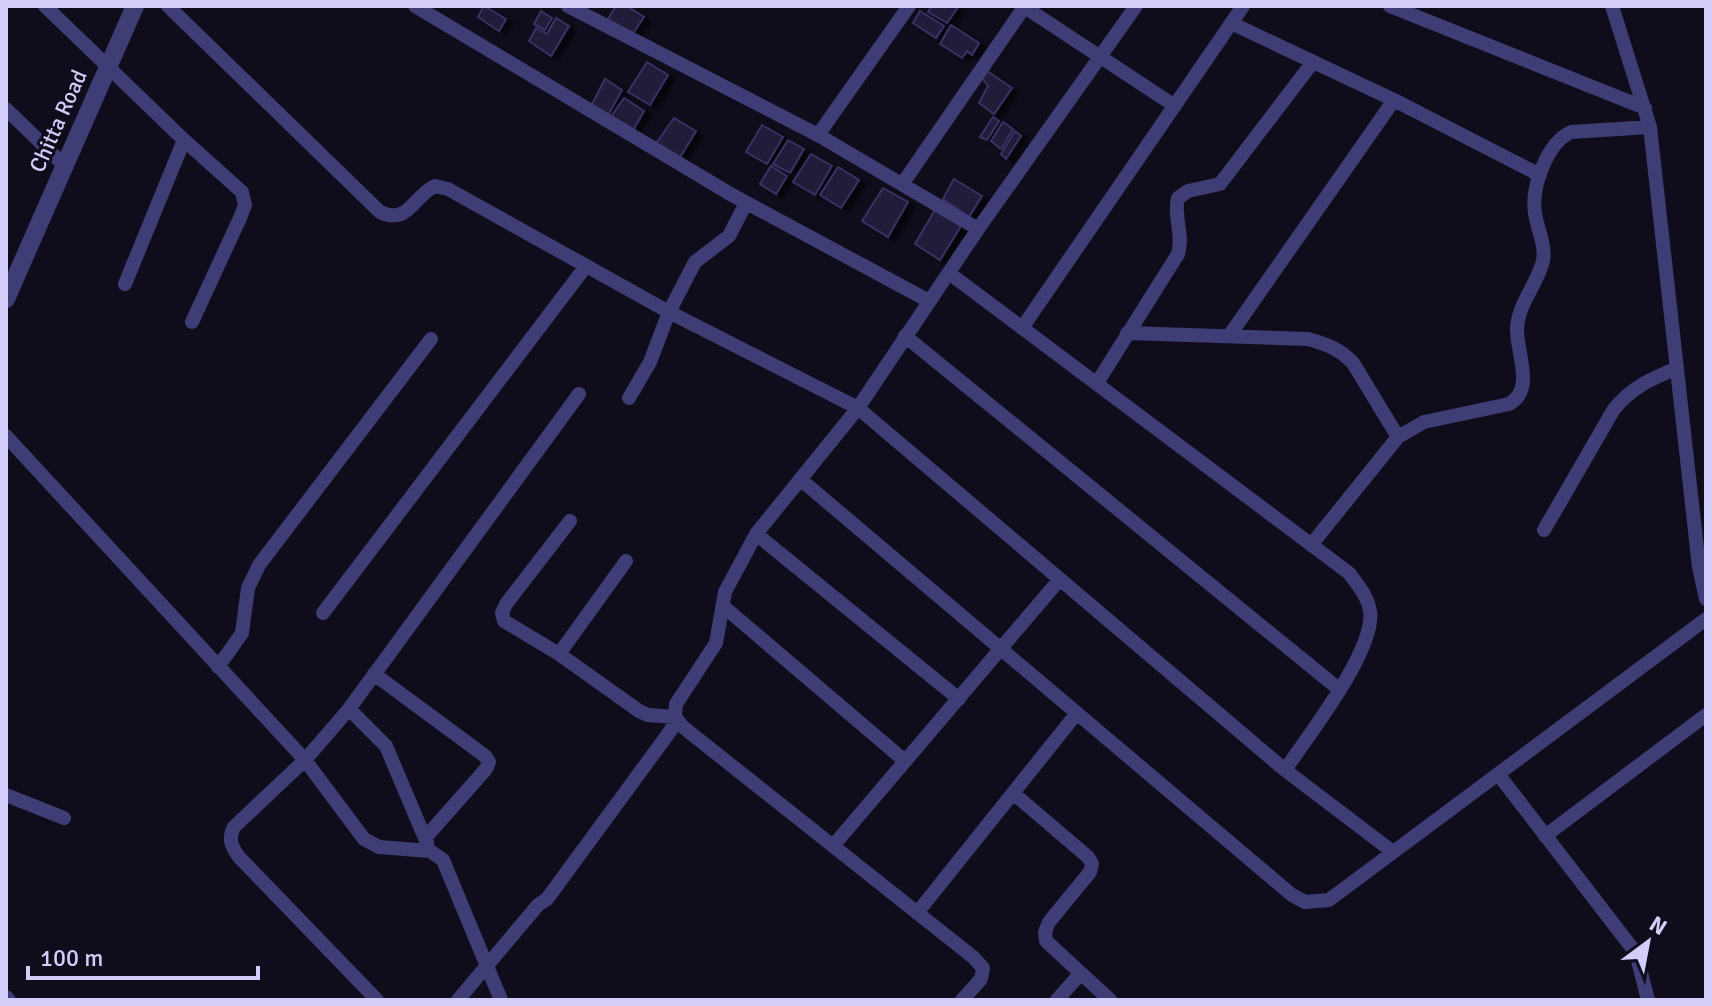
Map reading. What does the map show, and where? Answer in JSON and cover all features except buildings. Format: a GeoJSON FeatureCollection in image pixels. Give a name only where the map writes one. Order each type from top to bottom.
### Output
{"type":"FeatureCollection","features":[{"type":"Feature","properties":{"kind":"street"},"geometry":{"type":"LineString","coordinates":[[45,6],[242,192],[245,205],[192,322]]}},
{"type":"Feature","properties":{"kind":"street","name":"Chitta Road"},"geometry":{"type":"LineString","coordinates":[[6,299],[135,6]]}},
{"type":"Feature","properties":{"kind":"street"},"geometry":{"type":"LineString","coordinates":[[168,6],[380,212],[392,218],[401,216],[426,190],[435,186],[448,189],[669,312],[858,408],[1285,770],[1393,852]]}},
{"type":"Feature","properties":{"kind":"street"},"geometry":{"type":"LineString","coordinates":[[415,6],[746,203],[929,301]]}},
{"type":"Feature","properties":{"kind":"street"},"geometry":{"type":"LineString","coordinates":[[818,135],[909,6]]}},
{"type":"Feature","properties":{"kind":"street"},"geometry":{"type":"LineString","coordinates":[[903,183],[1024,6],[1175,106]]}},
{"type":"Feature","properties":{"kind":"street"},"geometry":{"type":"LineString","coordinates":[[458,1000],[538,905],[547,899],[671,730],[676,704],[716,643],[725,592],[756,534],[858,408],[978,229],[1136,6]]}},
{"type":"Feature","properties":{"kind":"street"},"geometry":{"type":"LineString","coordinates":[[1022,328],[1243,6]]}},
{"type":"Feature","properties":{"kind":"street"},"geometry":{"type":"LineString","coordinates":[[1390,6],[1645,108]]}},
{"type":"Feature","properties":{"kind":"street"},"geometry":{"type":"LineString","coordinates":[[1612,6],[1650,127],[1699,567],[1706,599]]}},
{"type":"Feature","properties":{"kind":"street"},"geometry":{"type":"LineString","coordinates":[[570,7],[818,135],[978,229]]}},
{"type":"Feature","properties":{"kind":"street"},"geometry":{"type":"LineString","coordinates":[[1231,23],[1394,100],[1540,175]]}},
{"type":"Feature","properties":{"kind":"street"},"geometry":{"type":"LineString","coordinates":[[1097,383],[1178,254],[1181,234],[1176,208],[1178,198],[1188,191],[1220,184],[1313,62]]}},
{"type":"Feature","properties":{"kind":"street"},"geometry":{"type":"LineString","coordinates":[[1229,336],[1394,100]]}},
{"type":"Feature","properties":{"kind":"street"},"geometry":{"type":"LineString","coordinates":[[6,109],[65,166]]}},
{"type":"Feature","properties":{"kind":"street"},"geometry":{"type":"LineString","coordinates":[[1311,545],[1398,437],[1424,422],[1518,400],[1524,384],[1518,320],[1543,262],[1544,245],[1534,212],[1534,197],[1540,175],[1562,136],[1571,132],[1650,127]]}},
{"type":"Feature","properties":{"kind":"street"},"geometry":{"type":"LineString","coordinates":[[125,284],[184,140]]}},
{"type":"Feature","properties":{"kind":"street"},"geometry":{"type":"LineString","coordinates":[[629,398],[650,362],[669,312],[695,262],[729,236],[746,203]]}},
{"type":"Feature","properties":{"kind":"street"},"geometry":{"type":"LineString","coordinates":[[323,613],[586,266]]}},
{"type":"Feature","properties":{"kind":"street"},"geometry":{"type":"LineString","coordinates":[[949,273],[1349,573],[1362,591],[1371,613],[1366,641],[1340,690],[1285,770]]}},
{"type":"Feature","properties":{"kind":"street"},"geometry":{"type":"LineString","coordinates":[[1127,333],[1308,339],[1328,344],[1344,353],[1353,363],[1398,437]]}},
{"type":"Feature","properties":{"kind":"street"},"geometry":{"type":"LineString","coordinates":[[905,336],[1340,690]]}},
{"type":"Feature","properties":{"kind":"street"},"geometry":{"type":"LineString","coordinates":[[218,667],[242,633],[248,588],[259,565],[431,339]]}},
{"type":"Feature","properties":{"kind":"street"},"geometry":{"type":"LineString","coordinates":[[1544,530],[1614,409],[1644,381],[1677,368]]}},
{"type":"Feature","properties":{"kind":"street"},"geometry":{"type":"LineString","coordinates":[[377,1000],[232,848],[230,837],[234,827],[305,760],[349,709],[579,394]]}},
{"type":"Feature","properties":{"kind":"street"},"geometry":{"type":"LineString","coordinates":[[6,436],[305,760],[364,839],[379,847],[428,845]]}},
{"type":"Feature","properties":{"kind":"street"},"geometry":{"type":"LineString","coordinates":[[800,479],[1292,895],[1305,902],[1329,900],[1706,619]]}},
{"type":"Feature","properties":{"kind":"street"},"geometry":{"type":"LineString","coordinates":[[570,521],[506,604],[502,613],[504,621],[559,654],[639,711],[648,715],[675,717],[683,727],[973,957],[983,968],[981,979],[962,1000]]}},
{"type":"Feature","properties":{"kind":"street"},"geometry":{"type":"LineString","coordinates":[[756,534],[959,699]]}},
{"type":"Feature","properties":{"kind":"street"},"geometry":{"type":"LineString","coordinates":[[559,654],[626,561]]}},
{"type":"Feature","properties":{"kind":"street"},"geometry":{"type":"LineString","coordinates":[[833,846],[1060,579]]}},
{"type":"Feature","properties":{"kind":"street"},"geometry":{"type":"LineString","coordinates":[[723,606],[905,761]]}},
{"type":"Feature","properties":{"kind":"street"},"geometry":{"type":"LineString","coordinates":[[374,674],[489,762],[428,845]]}},
{"type":"Feature","properties":{"kind":"street"},"geometry":{"type":"LineString","coordinates":[[349,709],[386,746],[428,845],[443,860],[501,1000]]}},
{"type":"Feature","properties":{"kind":"street"},"geometry":{"type":"LineString","coordinates":[[917,913],[1077,713]]}},
{"type":"Feature","properties":{"kind":"street"},"geometry":{"type":"LineString","coordinates":[[1545,836],[1706,715]]}},
{"type":"Feature","properties":{"kind":"street"},"geometry":{"type":"LineString","coordinates":[[1498,774],[1636,953],[1648,1000]]}},
{"type":"Feature","properties":{"kind":"street"},"geometry":{"type":"LineString","coordinates":[[1013,793],[1088,857],[1092,864],[1090,872],[1049,922],[1046,941],[1110,1000]]}},
{"type":"Feature","properties":{"kind":"street"},"geometry":{"type":"LineString","coordinates":[[6,795],[64,818]]}},
{"type":"Feature","properties":{"kind":"street"},"geometry":{"type":"LineString","coordinates":[[1057,1000],[1080,974]]}}]}
